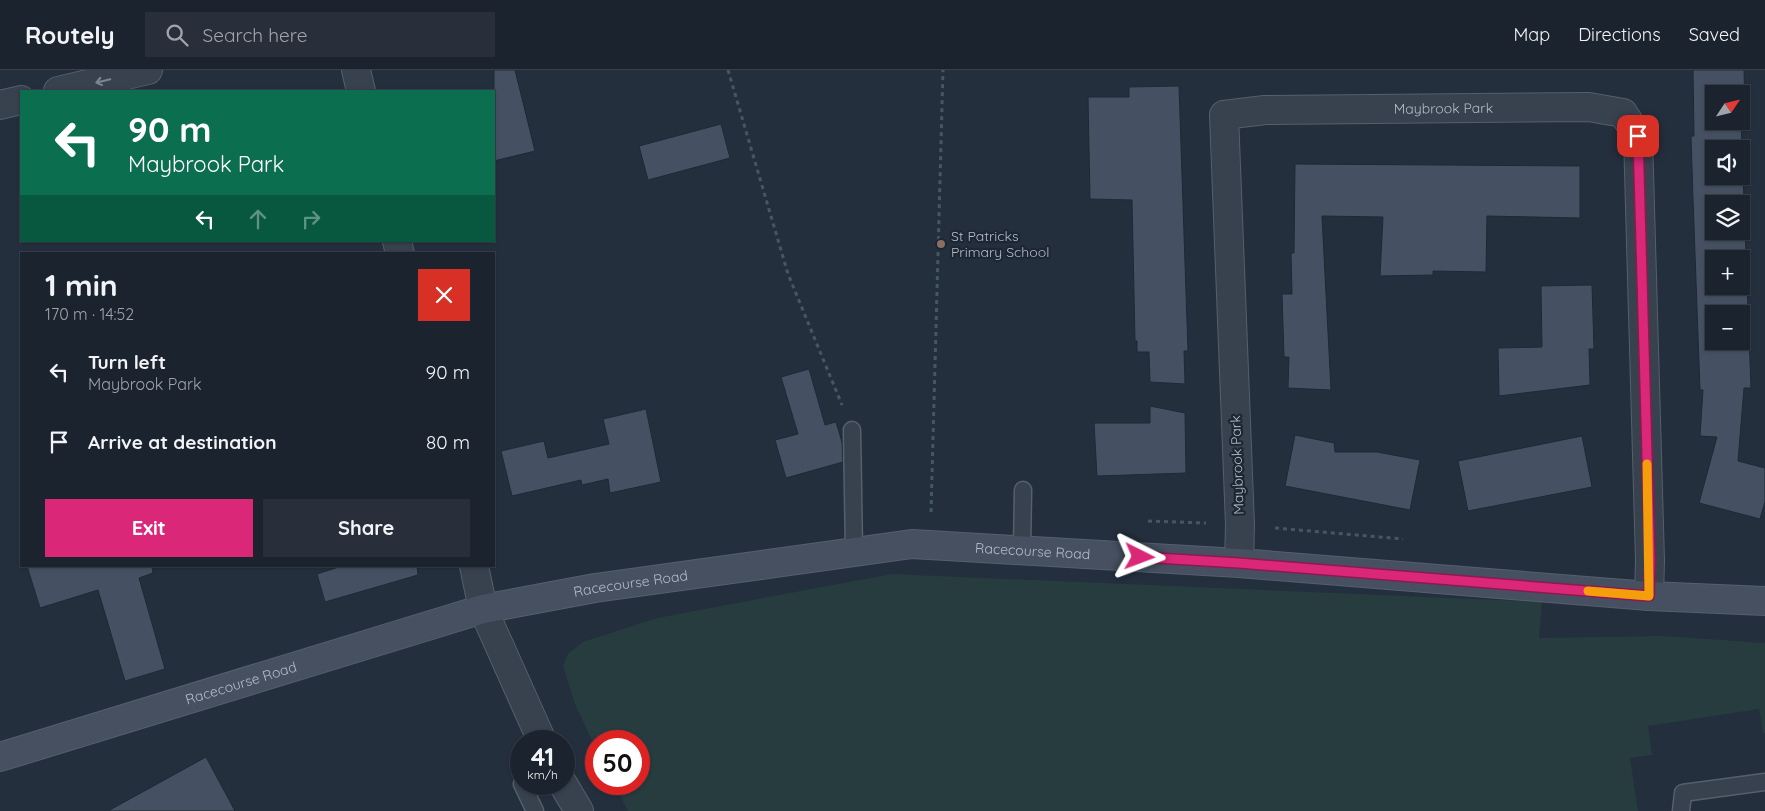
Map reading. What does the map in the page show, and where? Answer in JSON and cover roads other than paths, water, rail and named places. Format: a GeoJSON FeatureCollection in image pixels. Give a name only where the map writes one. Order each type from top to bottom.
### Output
{"type":"FeatureCollection","features":[{"type":"Feature","properties":{"kind":"main road","name":"Racecourse Road"},"geometry":{"type":"LineString","coordinates":[[0,757],[484,608],[595,588],[912,544],[1239,563],[1649,596],[1765,601]]}},
{"type":"Feature","properties":{"kind":"street"},"geometry":{"type":"LineString","coordinates":[[62,90],[148,70]]}},
{"type":"Feature","properties":{"kind":"street"},"geometry":{"type":"LineString","coordinates":[[356,70],[361,90]]}},
{"type":"Feature","properties":{"kind":"street"},"geometry":{"type":"LineString","coordinates":[[0,105],[20,100]]}},
{"type":"Feature","properties":{"kind":"street","name":"Maybrook Park"},"geometry":{"type":"LineString","coordinates":[[1239,563],[1240,525],[1224,115],[1265,110],[1589,107],[1623,113],[1638,136],[1650,561],[1649,596]]}},
{"type":"Feature","properties":{"kind":"street"},"geometry":{"type":"LineString","coordinates":[[474,567],[484,608],[537,730]]}},
{"type":"Feature","properties":{"kind":"street"},"geometry":{"type":"LineString","coordinates":[[570,795],[579,811]]}},
{"type":"Feature","properties":{"kind":"lane"},"geometry":{"type":"LineString","coordinates":[[852,430],[854,552]]}},
{"type":"Feature","properties":{"kind":"lane"},"geometry":{"type":"LineString","coordinates":[[1022,550],[1023,490]]}},
{"type":"Feature","properties":{"kind":"lane"},"geometry":{"type":"LineString","coordinates":[[1681,811],[1683,793],[1765,782]]}},
{"type":"Feature","properties":{"kind":"lane"},"geometry":{"type":"LineString","coordinates":[[527,795],[534,811]]}},
{"type":"Feature","properties":{"kind":"place","name":"St Patricks Primary School"},"geometry":{"type":"Point","coordinates":[941,244]}}]}
